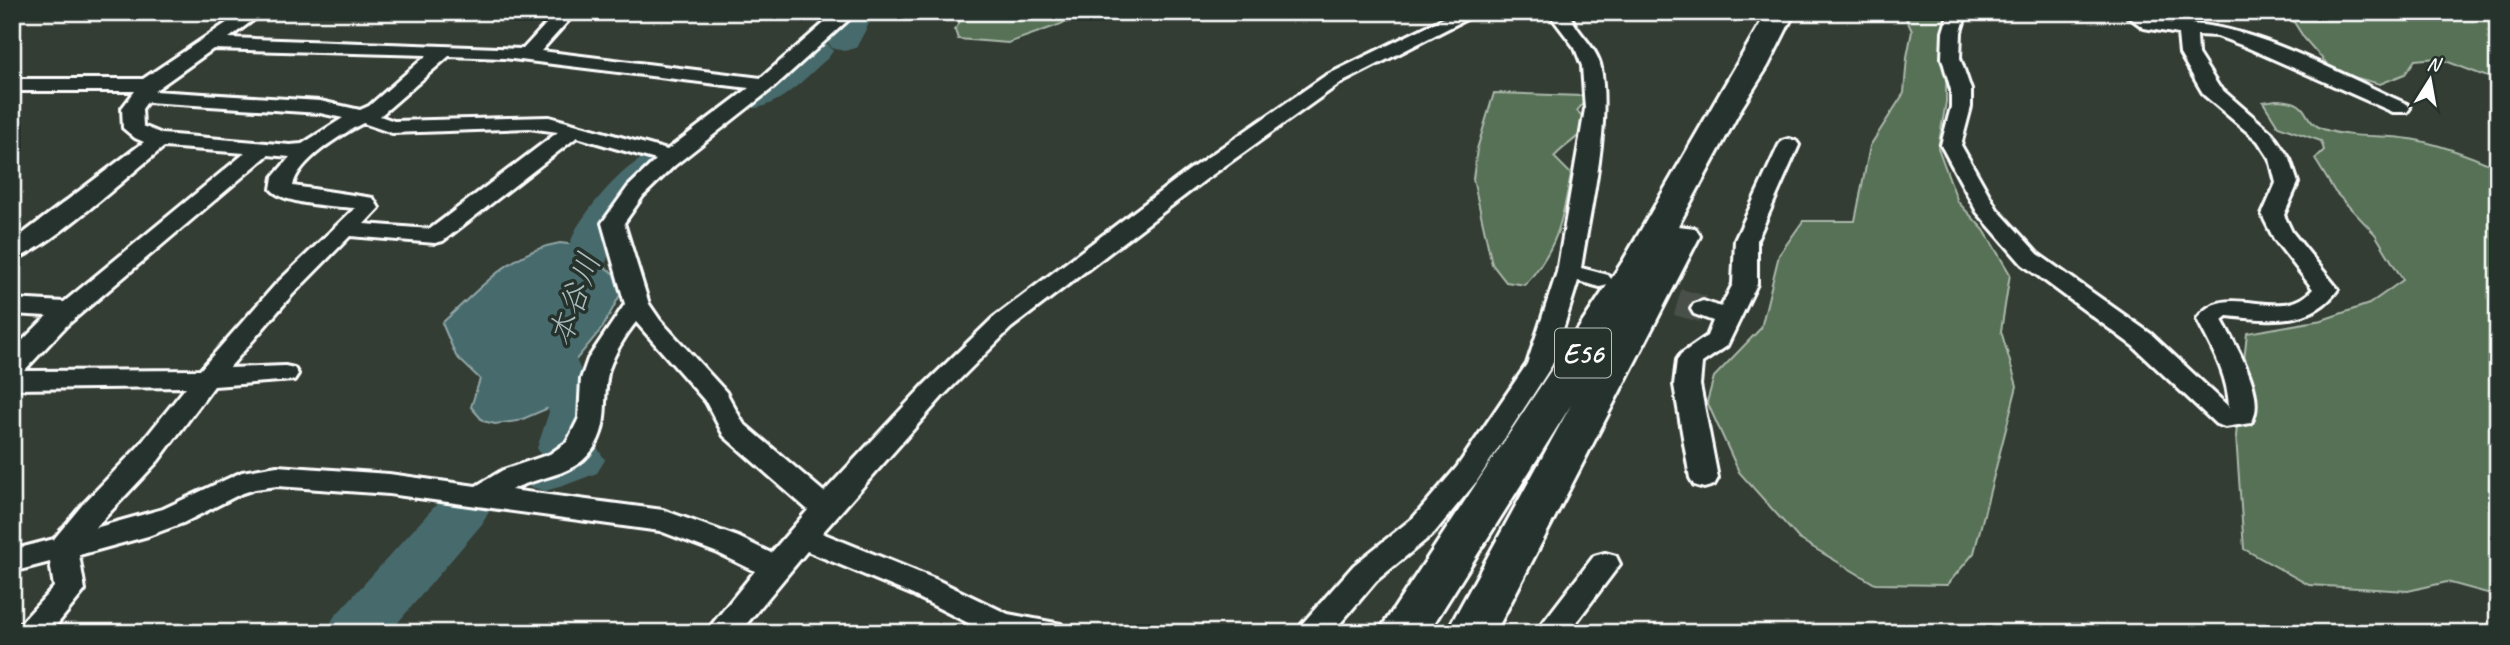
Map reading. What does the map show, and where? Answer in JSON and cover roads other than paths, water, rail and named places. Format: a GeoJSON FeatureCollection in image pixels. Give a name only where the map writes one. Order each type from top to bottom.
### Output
{"type":"FeatureCollection","features":[{"type":"Feature","properties":{"kind":"highway","name":"E56"},"geometry":{"type":"LineString","coordinates":[[1402,633],[1485,508],[1641,261],[1781,12]]}},
{"type":"Feature","properties":{"kind":"highway","name":"E56"},"geometry":{"type":"LineString","coordinates":[[1470,633],[1524,528],[1667,269],[1733,122],[1753,66]]}},
{"type":"Feature","properties":{"kind":"street"},"geometry":{"type":"LineString","coordinates":[[255,12],[144,90],[132,108],[133,128],[159,140],[307,150]]}},
{"type":"Feature","properties":{"kind":"street"},"geometry":{"type":"LineString","coordinates":[[527,55],[568,12]]}},
{"type":"Feature","properties":{"kind":"street"},"geometry":{"type":"LineString","coordinates":[[825,509],[733,429],[717,398],[651,325],[637,305],[613,223],[621,208],[671,159],[800,56],[848,12]]}},
{"type":"Feature","properties":{"kind":"street"},"geometry":{"type":"LineString","coordinates":[[720,633],[825,509],[933,391],[993,332],[1076,265],[1332,80],[1471,12]]}},
{"type":"Feature","properties":{"kind":"street"},"geometry":{"type":"LineString","coordinates":[[1313,633],[1364,573],[1424,525],[1467,474],[1539,365],[1569,272],[1595,109],[1591,66],[1584,47],[1562,19],[1561,12]]}},
{"type":"Feature","properties":{"kind":"street"},"geometry":{"type":"LineString","coordinates":[[1958,12],[1952,32],[1951,58],[1962,90],[1961,107],[1951,145],[1988,212],[2031,258],[2142,340],[2225,418],[2242,417],[2244,402],[2233,367],[2209,319],[2221,308],[2285,313],[2320,299],[2326,289],[2282,234],[2273,215],[2287,183],[2280,159],[2265,137],[2211,91],[2189,54],[2180,20]]}},
{"type":"Feature","properties":{"kind":"street"},"geometry":{"type":"LineString","coordinates":[[2131,12],[2153,26],[2180,20],[2251,42],[2400,108]]}},
{"type":"Feature","properties":{"kind":"street"},"geometry":{"type":"LineString","coordinates":[[208,43],[527,55],[766,83]]}},
{"type":"Feature","properties":{"kind":"street"},"geometry":{"type":"LineString","coordinates":[[31,633],[70,590],[63,549],[80,524],[148,454],[207,378],[286,287],[368,208],[365,203],[295,194],[282,189],[284,177],[307,150],[376,110],[443,51]]}},
{"type":"Feature","properties":{"kind":"street"},"geometry":{"type":"LineString","coordinates":[[12,85],[144,90],[320,107],[362,116],[392,127],[529,122],[574,130],[671,159]]}},
{"type":"Feature","properties":{"kind":"street"},"geometry":{"type":"LineString","coordinates":[[344,229],[435,236],[574,130]]}},
{"type":"Feature","properties":{"kind":"street"},"geometry":{"type":"LineString","coordinates":[[12,253],[50,227],[159,140]]}},
{"type":"Feature","properties":{"kind":"street"},"geometry":{"type":"LineString","coordinates":[[1704,478],[1687,385],[1690,360],[1718,340],[1715,313],[1745,284],[1746,240],[1789,145]]}},
{"type":"Feature","properties":{"kind":"street"},"geometry":{"type":"LineString","coordinates":[[12,370],[27,346],[151,239],[195,208],[263,149]]}},
{"type":"Feature","properties":{"kind":"street"},"geometry":{"type":"LineString","coordinates":[[1569,272],[1600,280]]}},
{"type":"Feature","properties":{"kind":"street"},"geometry":{"type":"LineString","coordinates":[[482,496],[497,484],[558,462],[576,451],[590,431],[596,414],[596,371],[605,348],[637,305]]}},
{"type":"Feature","properties":{"kind":"street"},"geometry":{"type":"LineString","coordinates":[[12,306],[69,310]]}},
{"type":"Feature","properties":{"kind":"street"},"geometry":{"type":"LineString","coordinates":[[12,380],[207,378],[285,374]]}},
{"type":"Feature","properties":{"kind":"street"},"geometry":{"type":"LineString","coordinates":[[12,561],[63,549],[173,516],[230,487],[252,479],[277,476],[389,484],[663,521],[728,545],[776,568]]}},
{"type":"Feature","properties":{"kind":"street"},"geometry":{"type":"LineString","coordinates":[[803,537],[924,587],[1006,630],[1050,633]]}},
{"type":"Feature","properties":{"kind":"street"},"geometry":{"type":"LineString","coordinates":[[1550,633],[1605,564]]}},
{"type":"Feature","properties":{"kind":"water"},"geometry":{"type":"Polygon","coordinates":[[[560,243],[576,245],[614,274],[620,295],[603,327],[574,362],[567,377],[566,393],[558,404],[518,421],[495,424],[483,421],[471,407],[480,379],[456,356],[442,323],[510,263],[542,247],[560,243]]]}},
{"type":"Feature","properties":{"kind":"waterway","name":"本谷川"},"geometry":{"type":"LineString","coordinates":[[844,41],[859,12]]}},
{"type":"Feature","properties":{"kind":"waterway","name":"本谷川"},"geometry":{"type":"LineString","coordinates":[[755,99],[816,51]]}},
{"type":"Feature","properties":{"kind":"waterway","name":"本谷川"},"geometry":{"type":"LineString","coordinates":[[545,473],[579,460],[562,448],[574,412],[548,348],[597,229],[607,212],[658,163]]}},
{"type":"Feature","properties":{"kind":"waterway","name":"本谷川"},"geometry":{"type":"LineString","coordinates":[[354,633],[463,510]]}},
{"type":"Feature","properties":{"kind":"tunnel"},"geometry":{"type":"LineString","coordinates":[[1638,291],[1703,309]]}}]}
